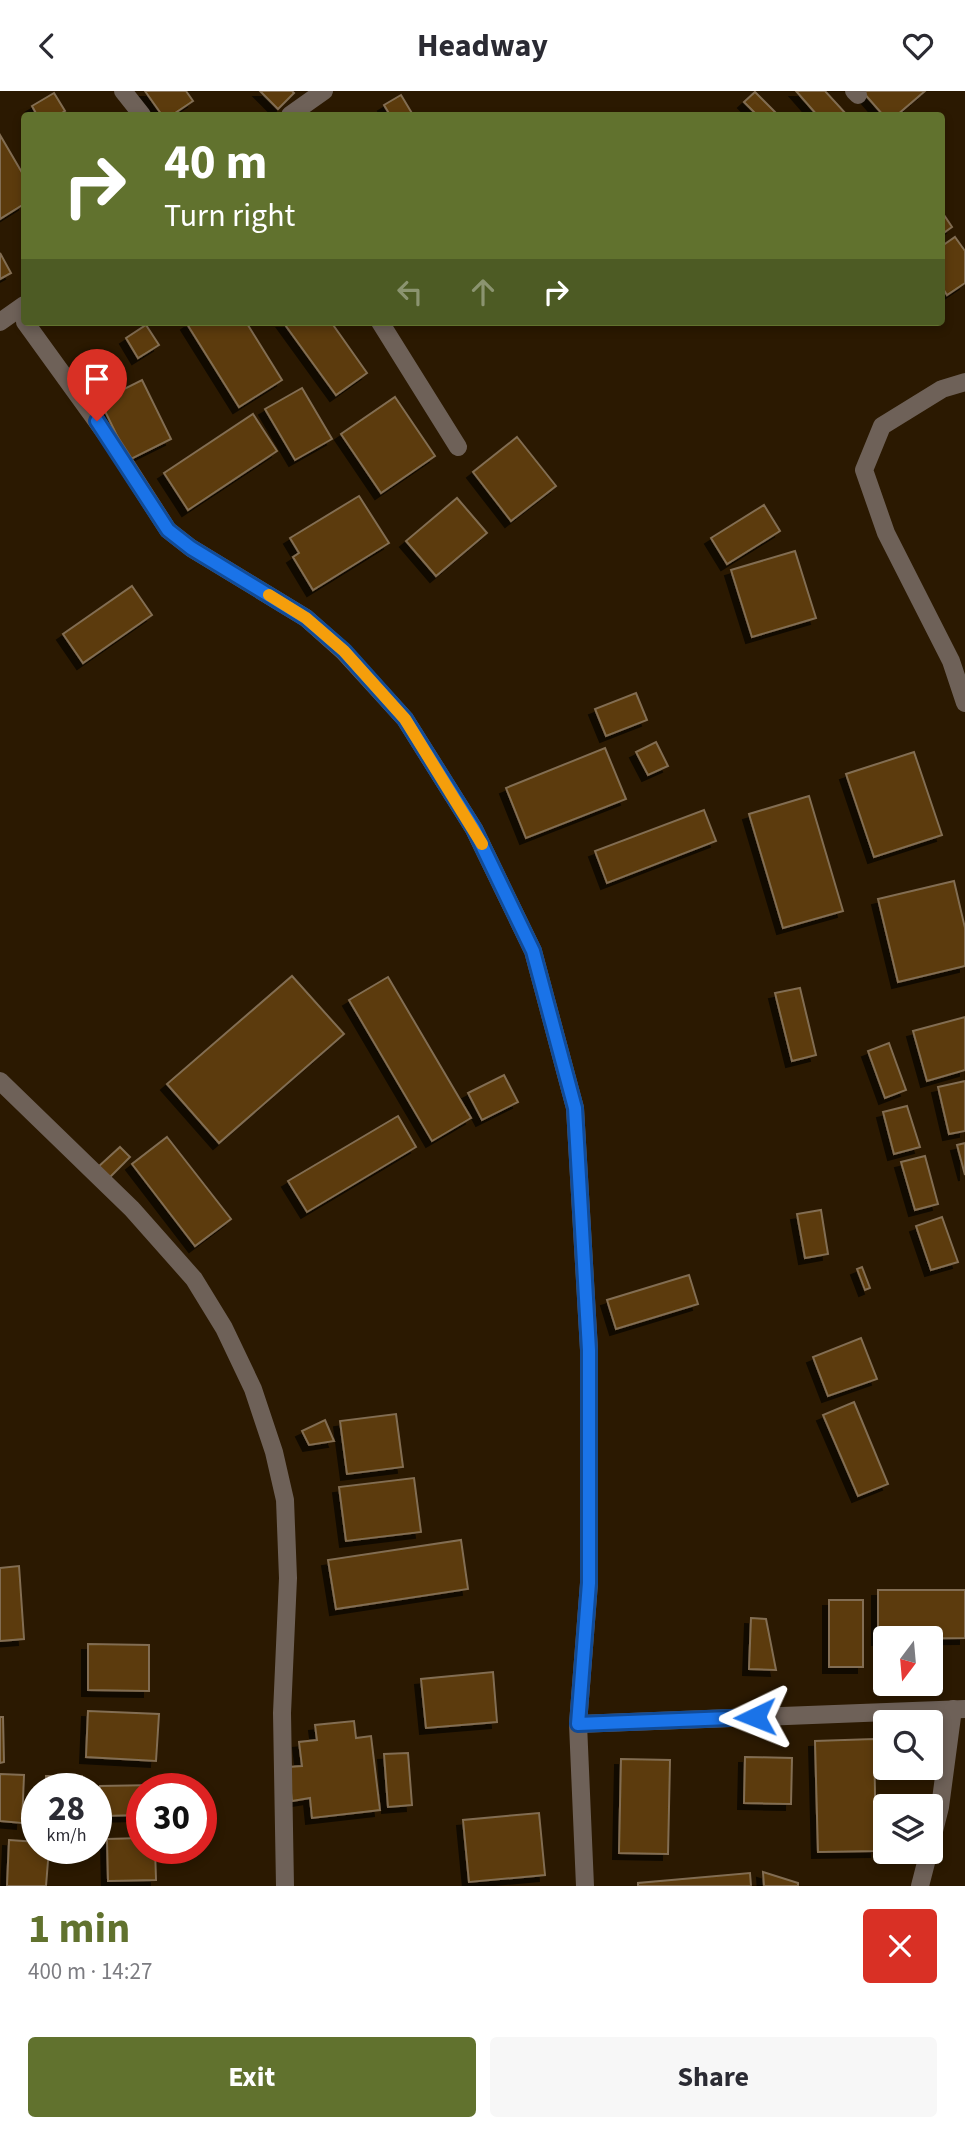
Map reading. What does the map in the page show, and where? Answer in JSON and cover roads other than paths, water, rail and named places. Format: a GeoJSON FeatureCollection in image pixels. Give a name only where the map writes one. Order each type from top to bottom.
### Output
{"type":"FeatureCollection","features":[{"type":"Feature","properties":{"kind":"street"},"geometry":{"type":"LineString","coordinates":[[123,91],[140,112]]}},
{"type":"Feature","properties":{"kind":"street"},"geometry":{"type":"LineString","coordinates":[[294,112],[324,91]]}},
{"type":"Feature","properties":{"kind":"street"},"geometry":{"type":"LineString","coordinates":[[0,323],[21,316]]}},
{"type":"Feature","properties":{"kind":"street"},"geometry":{"type":"LineString","coordinates":[[31,326],[111,441],[168,530],[191,548],[306,618],[344,651],[405,719],[474,829],[533,951],[575,1108],[589,1350],[589,1583],[578,1724],[585,1886]]}},
{"type":"Feature","properties":{"kind":"street"},"geometry":{"type":"LineString","coordinates":[[382,326],[458,447]]}},
{"type":"Feature","properties":{"kind":"street"},"geometry":{"type":"LineString","coordinates":[[965,382],[942,389],[882,426],[864,470],[886,533],[951,661],[965,703]]}},
{"type":"Feature","properties":{"kind":"street"},"geometry":{"type":"LineString","coordinates":[[0,1081],[132,1209],[194,1279],[223,1328],[253,1389],[274,1452],[285,1500],[288,1579],[282,1713],[285,1886]]}},
{"type":"Feature","properties":{"kind":"street"},"geometry":{"type":"LineString","coordinates":[[578,1724],[959,1709],[943,1794]]}},
{"type":"Feature","properties":{"kind":"street"},"geometry":{"type":"LineString","coordinates":[[920,1886],[926,1864]]}}]}
